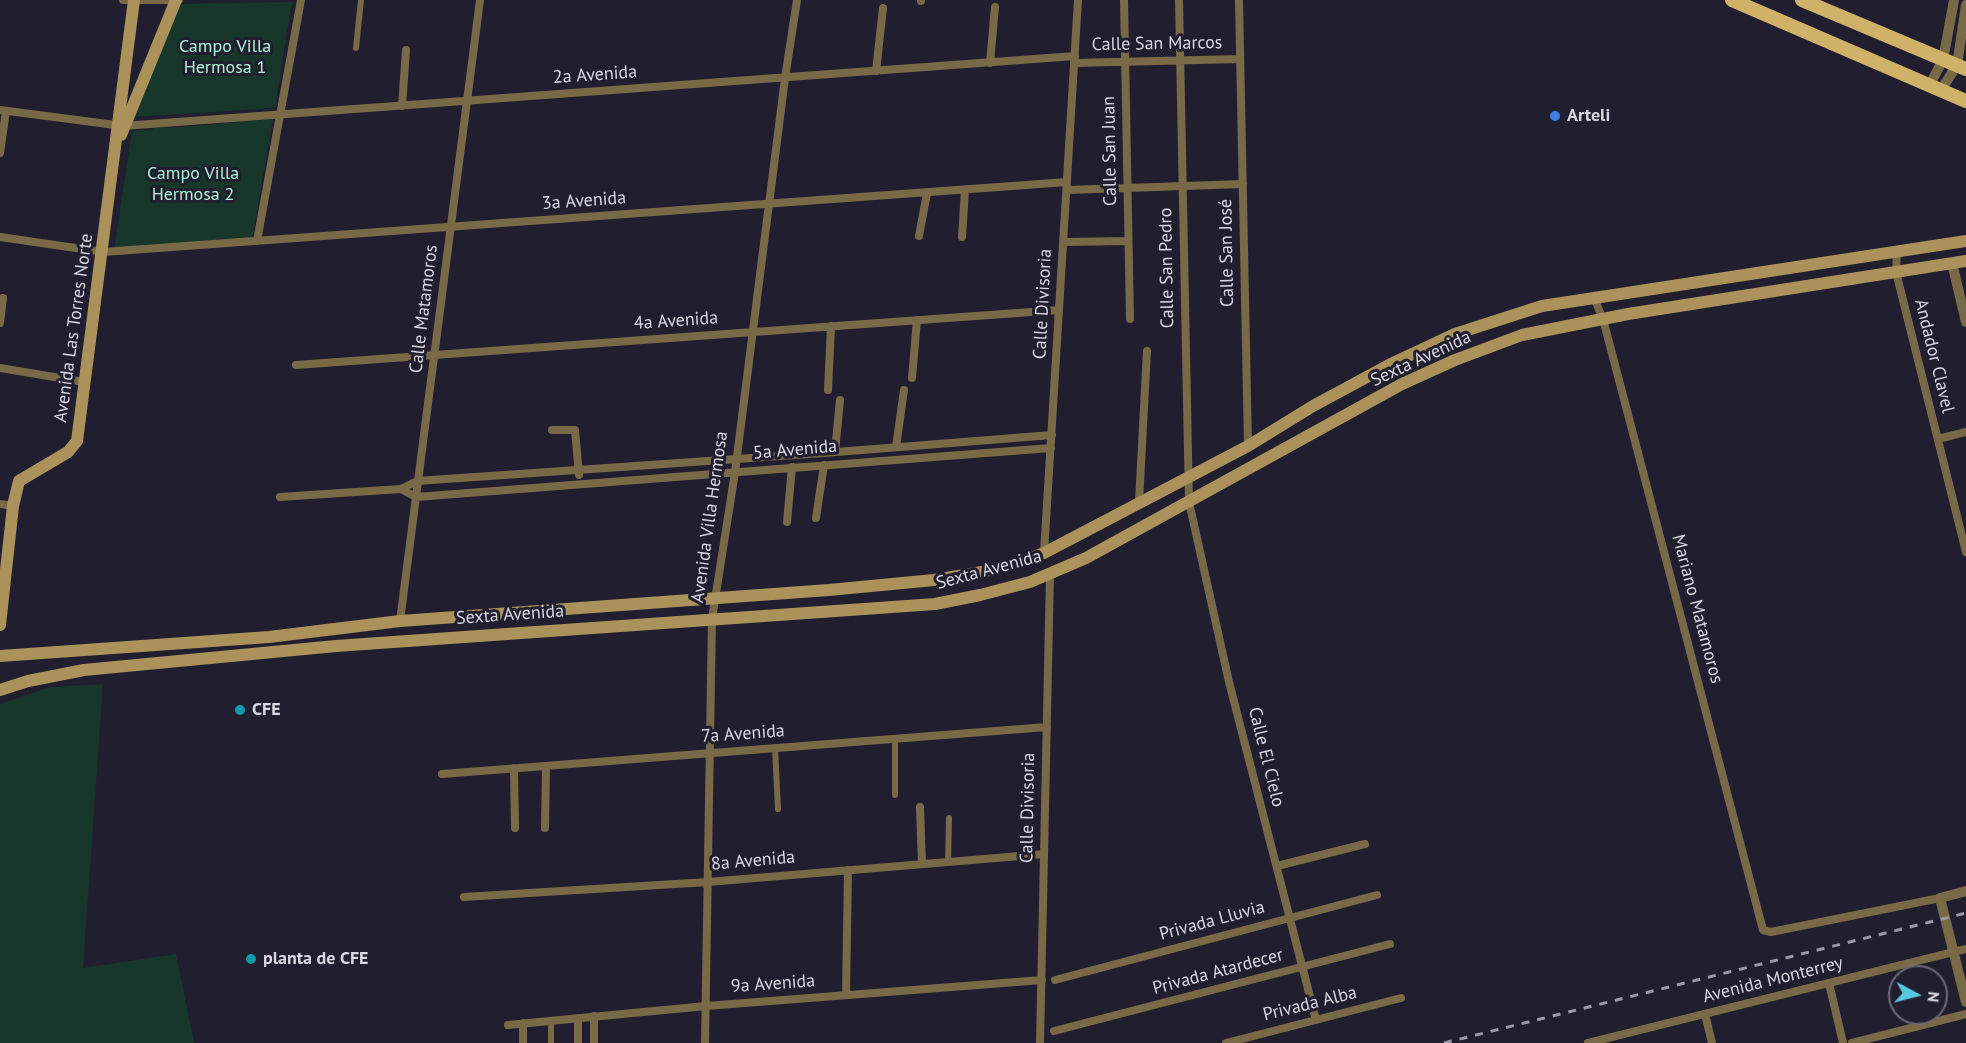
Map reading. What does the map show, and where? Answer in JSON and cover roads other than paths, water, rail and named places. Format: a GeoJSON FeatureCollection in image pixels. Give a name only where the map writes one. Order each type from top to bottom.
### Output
{"type":"FeatureCollection","features":[{"type":"Feature","properties":{"kind":"main road"},"geometry":{"type":"LineString","coordinates":[[120,126],[130,0]]}},
{"type":"Feature","properties":{"kind":"main road","name":"Avenida Las Torres Norte"},"geometry":{"type":"LineString","coordinates":[[0,625],[6,505],[19,481],[68,452],[77,441],[120,126],[177,0]]}},
{"type":"Feature","properties":{"kind":"main road"},"geometry":{"type":"LineString","coordinates":[[1732,0],[1966,101]]}},
{"type":"Feature","properties":{"kind":"main road"},"geometry":{"type":"LineString","coordinates":[[1802,0],[1955,65]]}},
{"type":"Feature","properties":{"kind":"main road","name":"Sexta Avenida"},"geometry":{"type":"LineString","coordinates":[[0,656],[269,637],[400,621],[829,590],[934,580],[982,572],[1044,553],[1248,446],[1313,406],[1389,365],[1455,334],[1542,306],[1966,241]]}},
{"type":"Feature","properties":{"kind":"main road","name":"Sexta Avenida"},"geometry":{"type":"LineString","coordinates":[[0,690],[28,681],[84,670],[336,645],[934,603],[1007,588],[1030,582],[1086,558],[1402,384],[1455,360],[1522,335],[1759,292],[1966,261]]}},
{"type":"Feature","properties":{"kind":"street"},"geometry":{"type":"LineString","coordinates":[[130,0],[177,0]]}},
{"type":"Feature","properties":{"kind":"street"},"geometry":{"type":"LineString","coordinates":[[257,241],[301,0]]}},
{"type":"Feature","properties":{"kind":"street"},"geometry":{"type":"LineString","coordinates":[[356,48],[361,0]]}},
{"type":"Feature","properties":{"kind":"street","name":"Calle Matamoros"},"geometry":{"type":"LineString","coordinates":[[400,621],[480,0]]}},
{"type":"Feature","properties":{"kind":"street","name":"Avenida Villa Hermosa"},"geometry":{"type":"LineString","coordinates":[[705,1043],[712,619],[735,472],[797,0]]}},
{"type":"Feature","properties":{"kind":"street","name":"Calle Divisoria"},"geometry":{"type":"LineString","coordinates":[[1044,553],[1078,0]]}},
{"type":"Feature","properties":{"kind":"street","name":"Calle San Juan"},"geometry":{"type":"LineString","coordinates":[[1124,0],[1130,319]]}},
{"type":"Feature","properties":{"kind":"street","name":"Calle San Pedro"},"geometry":{"type":"LineString","coordinates":[[1179,0],[1189,502]]}},
{"type":"Feature","properties":{"kind":"street","name":"Calle San José"},"geometry":{"type":"LineString","coordinates":[[1239,0],[1248,446]]}},
{"type":"Feature","properties":{"kind":"street"},"geometry":{"type":"LineString","coordinates":[[1954,0],[1955,65]]}},
{"type":"Feature","properties":{"kind":"street"},"geometry":{"type":"LineString","coordinates":[[1935,88],[1955,65],[1966,5]]}},
{"type":"Feature","properties":{"kind":"street"},"geometry":{"type":"LineString","coordinates":[[990,63],[994,7]]}},
{"type":"Feature","properties":{"kind":"street"},"geometry":{"type":"LineString","coordinates":[[876,71],[882,8]]}},
{"type":"Feature","properties":{"kind":"street"},"geometry":{"type":"LineString","coordinates":[[402,106],[406,50]]}},
{"type":"Feature","properties":{"kind":"street","name":"Calle San Marcos"},"geometry":{"type":"LineString","coordinates":[[1075,60],[1240,59]]}},
{"type":"Feature","properties":{"kind":"street","name":"2a Avenida"},"geometry":{"type":"LineString","coordinates":[[3,110],[120,126],[990,63],[1075,60]]}},
{"type":"Feature","properties":{"kind":"street"},"geometry":{"type":"LineString","coordinates":[[0,153],[3,110]]}},
{"type":"Feature","properties":{"kind":"street","name":"3a Avenida"},"geometry":{"type":"LineString","coordinates":[[0,237],[103,252],[964,190],[1243,184]]}},
{"type":"Feature","properties":{"kind":"street"},"geometry":{"type":"LineString","coordinates":[[962,237],[964,190]]}},
{"type":"Feature","properties":{"kind":"street"},"geometry":{"type":"LineString","coordinates":[[919,236],[927,193]]}},
{"type":"Feature","properties":{"kind":"street"},"geometry":{"type":"LineString","coordinates":[[1063,242],[1128,241]]}},
{"type":"Feature","properties":{"kind":"street","name":"Andador Clavel"},"geometry":{"type":"LineString","coordinates":[[1897,252],[1896,272],[1966,552]]}},
{"type":"Feature","properties":{"kind":"street"},"geometry":{"type":"LineString","coordinates":[[1952,263],[1966,322]]}},
{"type":"Feature","properties":{"kind":"street"},"geometry":{"type":"LineString","coordinates":[[0,323],[3,298]]}},
{"type":"Feature","properties":{"kind":"street","name":"Mariano Matamoros"},"geometry":{"type":"LineString","coordinates":[[1594,298],[1603,319],[1763,930],[1772,932],[1940,898]]}},
{"type":"Feature","properties":{"kind":"street","name":"4a Avenida"},"geometry":{"type":"LineString","coordinates":[[296,364],[1059,310]]}},
{"type":"Feature","properties":{"kind":"street"},"geometry":{"type":"LineString","coordinates":[[912,378],[917,320]]}},
{"type":"Feature","properties":{"kind":"street"},"geometry":{"type":"LineString","coordinates":[[828,390],[831,326]]}},
{"type":"Feature","properties":{"kind":"street"},"geometry":{"type":"LineString","coordinates":[[1139,502],[1147,351]]}},
{"type":"Feature","properties":{"kind":"street"},"geometry":{"type":"LineString","coordinates":[[0,368],[84,382]]}},
{"type":"Feature","properties":{"kind":"street"},"geometry":{"type":"LineString","coordinates":[[887,460],[904,390]]}},
{"type":"Feature","properties":{"kind":"street"},"geometry":{"type":"LineString","coordinates":[[835,452],[840,400]]}},
{"type":"Feature","properties":{"kind":"street"},"geometry":{"type":"LineString","coordinates":[[552,430],[575,430],[579,484]]}},
{"type":"Feature","properties":{"kind":"street"},"geometry":{"type":"LineString","coordinates":[[1938,439],[1966,432]]}},
{"type":"Feature","properties":{"kind":"street","name":"5a Avenida"},"geometry":{"type":"LineString","coordinates":[[280,497],[401,489],[417,481],[736,460],[1052,435]]}},
{"type":"Feature","properties":{"kind":"street"},"geometry":{"type":"LineString","coordinates":[[940,444],[940,456]]}},
{"type":"Feature","properties":{"kind":"street","name":"5a Avenida"},"geometry":{"type":"LineString","coordinates":[[416,497],[1051,448]]}},
{"type":"Feature","properties":{"kind":"street"},"geometry":{"type":"LineString","coordinates":[[816,518],[824,465]]}},
{"type":"Feature","properties":{"kind":"street"},"geometry":{"type":"LineString","coordinates":[[788,522],[792,467]]}},
{"type":"Feature","properties":{"kind":"street"},"geometry":{"type":"LineString","coordinates":[[401,489],[416,497]]}},
{"type":"Feature","properties":{"kind":"street","name":"Calle El Cielo"},"geometry":{"type":"LineString","coordinates":[[1189,502],[1229,682],[1316,1020]]}},
{"type":"Feature","properties":{"kind":"street","name":"Calle Divisoria"},"geometry":{"type":"LineString","coordinates":[[1040,1043],[1050,573]]}},
{"type":"Feature","properties":{"kind":"street","name":"7a Avenida"},"geometry":{"type":"LineString","coordinates":[[442,774],[1047,727]]}},
{"type":"Feature","properties":{"kind":"street"},"geometry":{"type":"LineString","coordinates":[[895,739],[895,795]]}},
{"type":"Feature","properties":{"kind":"street"},"geometry":{"type":"LineString","coordinates":[[776,748],[778,809]]}},
{"type":"Feature","properties":{"kind":"street"},"geometry":{"type":"LineString","coordinates":[[545,828],[546,766]]}},
{"type":"Feature","properties":{"kind":"street"},"geometry":{"type":"LineString","coordinates":[[514,768],[514,828]]}},
{"type":"Feature","properties":{"kind":"street"},"geometry":{"type":"LineString","coordinates":[[920,807],[922,864]]}},
{"type":"Feature","properties":{"kind":"street"},"geometry":{"type":"LineString","coordinates":[[948,862],[949,818]]}},
{"type":"Feature","properties":{"kind":"street"},"geometry":{"type":"LineString","coordinates":[[1277,866],[1365,844]]}},
{"type":"Feature","properties":{"kind":"street","name":"8a Avenida"},"geometry":{"type":"LineString","coordinates":[[464,897],[708,882],[1044,854]]}},
{"type":"Feature","properties":{"kind":"street"},"geometry":{"type":"LineString","coordinates":[[846,995],[848,870]]}},
{"type":"Feature","properties":{"kind":"street"},"geometry":{"type":"LineString","coordinates":[[1966,891],[1940,898],[1966,1002]]}},
{"type":"Feature","properties":{"kind":"street","name":"Privada Lluvia"},"geometry":{"type":"LineString","coordinates":[[1055,980],[1377,895]]}},
{"type":"Feature","properties":{"kind":"street","name":"Privada Atardecer"},"geometry":{"type":"LineString","coordinates":[[1054,1031],[1389,944]]}},
{"type":"Feature","properties":{"kind":"street","name":"Avenida Monterrey"},"geometry":{"type":"LineString","coordinates":[[1588,1043],[1966,949]]}},
{"type":"Feature","properties":{"kind":"street","name":"9a Avenida"},"geometry":{"type":"LineString","coordinates":[[508,1025],[706,1006],[1042,980]]}},
{"type":"Feature","properties":{"kind":"street"},"geometry":{"type":"LineString","coordinates":[[1828,983],[1843,1043]]}},
{"type":"Feature","properties":{"kind":"street","name":"Privada Alba"},"geometry":{"type":"LineString","coordinates":[[1226,1043],[1401,998]]}},
{"type":"Feature","properties":{"kind":"street"},"geometry":{"type":"LineString","coordinates":[[1705,1014],[1712,1043]]}},
{"type":"Feature","properties":{"kind":"street"},"geometry":{"type":"LineString","coordinates":[[1852,1043],[1966,1014]]}},
{"type":"Feature","properties":{"kind":"street"},"geometry":{"type":"LineString","coordinates":[[594,1017],[594,1043]]}},
{"type":"Feature","properties":{"kind":"street"},"geometry":{"type":"LineString","coordinates":[[578,1018],[578,1043]]}},
{"type":"Feature","properties":{"kind":"street"},"geometry":{"type":"LineString","coordinates":[[551,1021],[551,1043]]}},
{"type":"Feature","properties":{"kind":"street"},"geometry":{"type":"LineString","coordinates":[[523,1023],[523,1043]]}},
{"type":"Feature","properties":{"kind":"railway"},"geometry":{"type":"LineString","coordinates":[[1444,1043],[1966,913]]}},
{"type":"Feature","properties":{"kind":"place","name":"Arteli"},"geometry":{"type":"Point","coordinates":[1555,116]}},
{"type":"Feature","properties":{"kind":"place","name":"CFE"},"geometry":{"type":"Point","coordinates":[240,710]}},
{"type":"Feature","properties":{"kind":"place","name":"planta de CFE"},"geometry":{"type":"Point","coordinates":[251,959]}},
{"type":"Feature","properties":{"kind":"park label","name":"Campo Villa Hermosa 1"},"geometry":{"type":"Point","coordinates":[225,57]}},
{"type":"Feature","properties":{"kind":"park label","name":"Campo Villa Hermosa 2"},"geometry":{"type":"Point","coordinates":[193,184]}}]}
